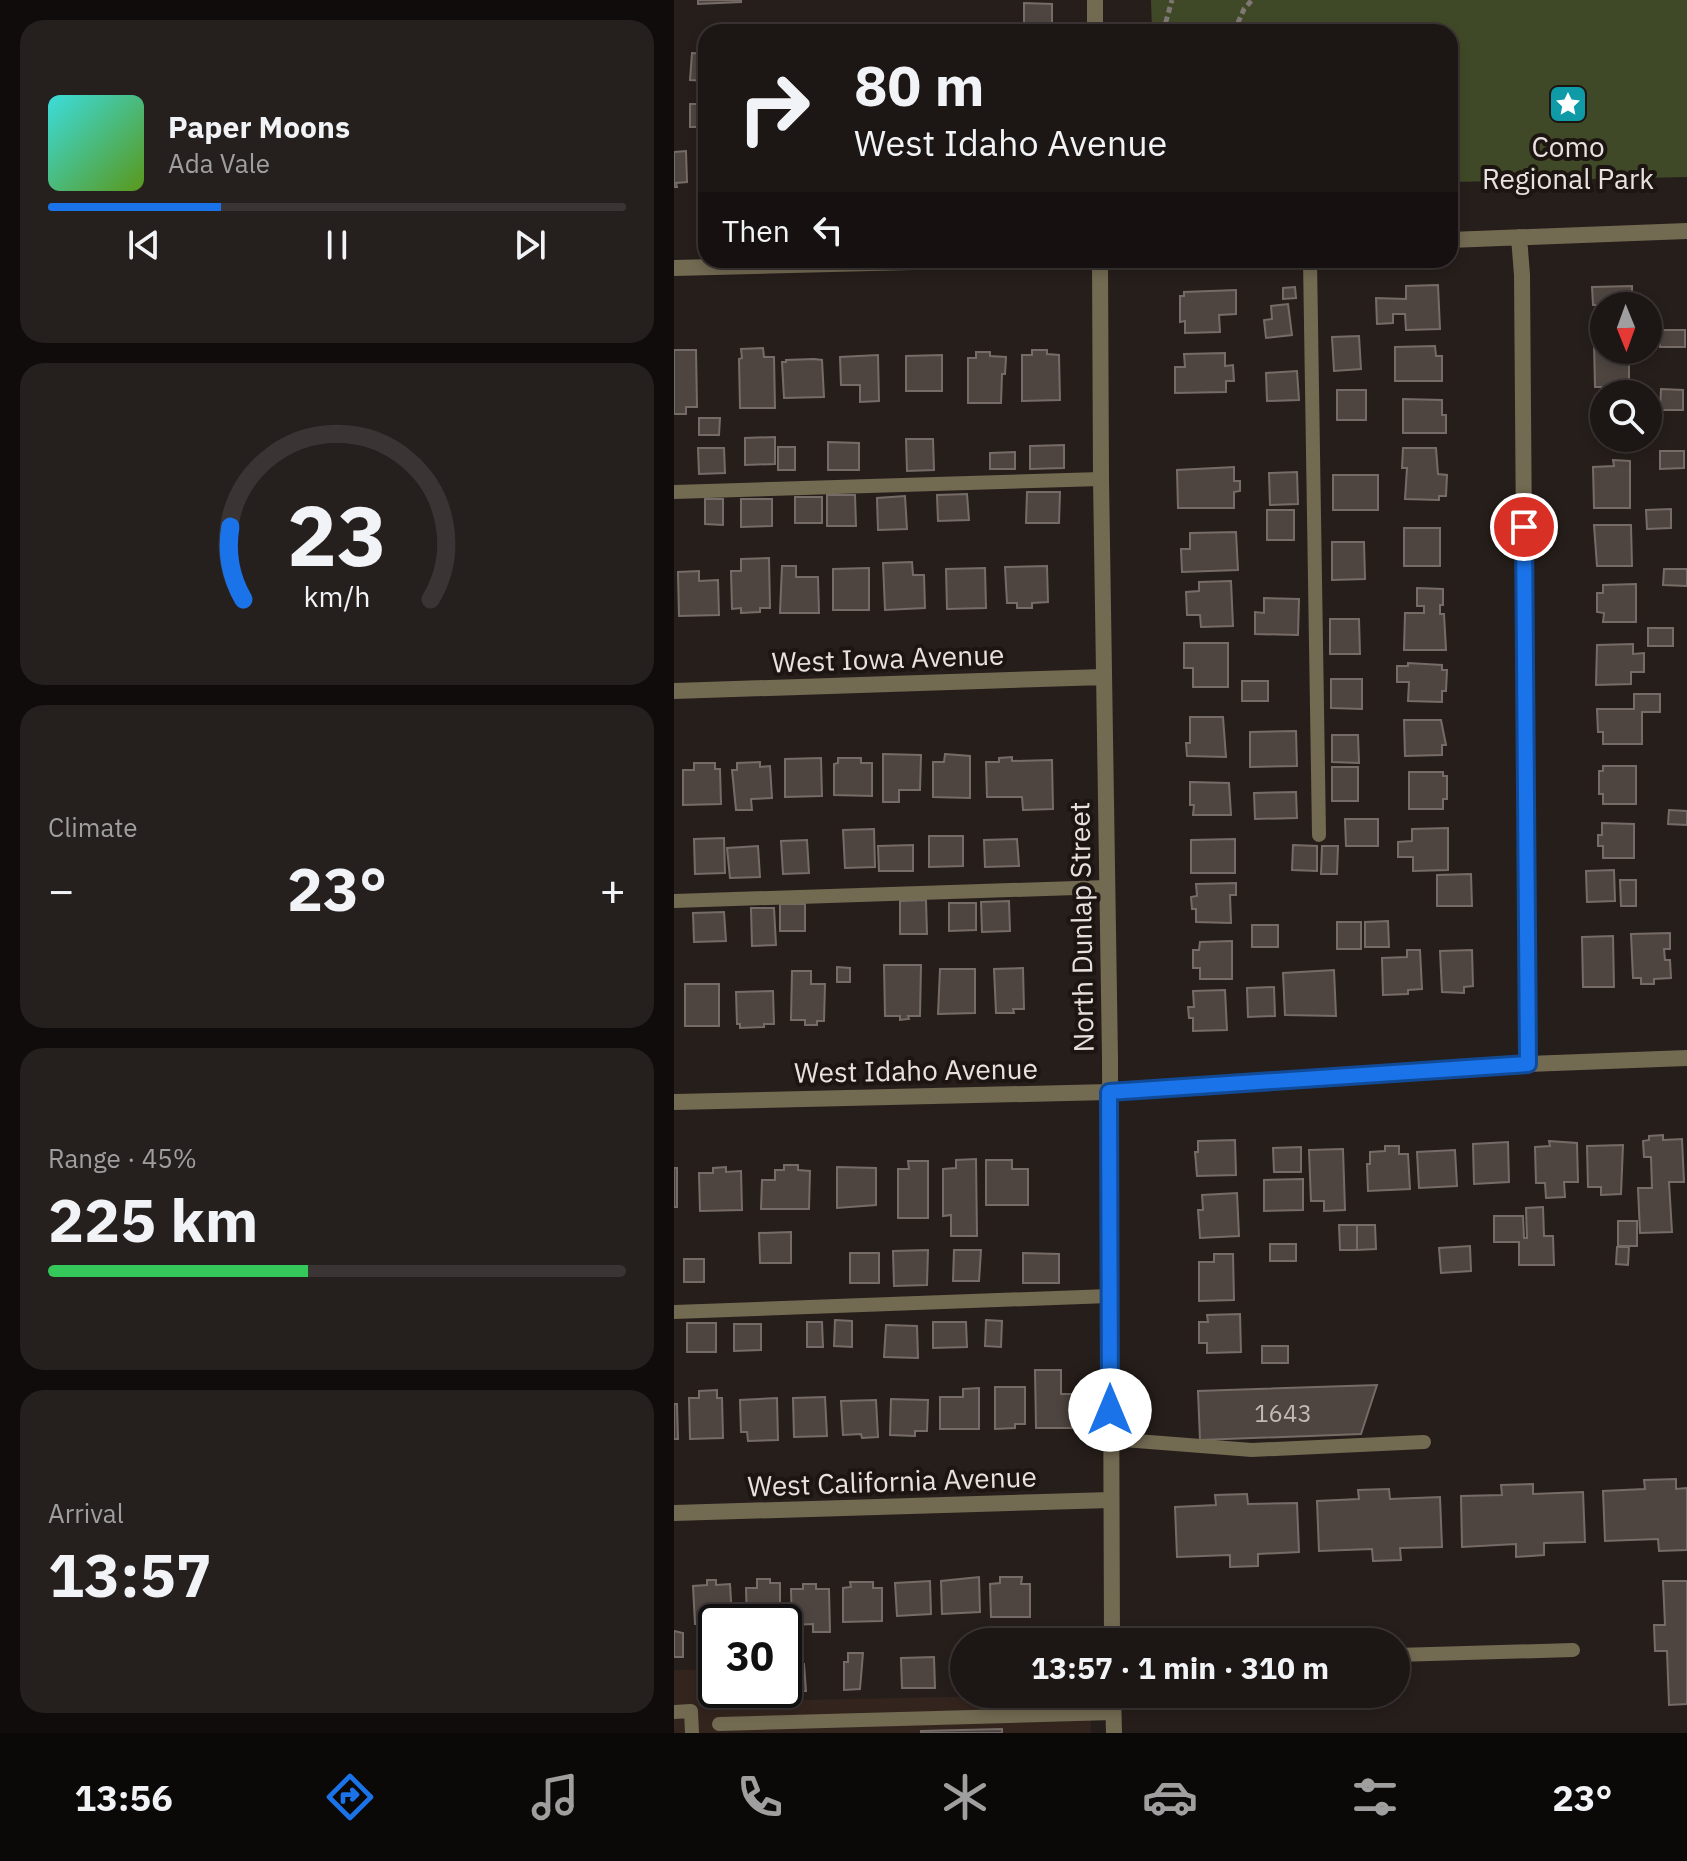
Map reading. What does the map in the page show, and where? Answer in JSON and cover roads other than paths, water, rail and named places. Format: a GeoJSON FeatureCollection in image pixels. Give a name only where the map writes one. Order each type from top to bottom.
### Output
{"type":"FeatureCollection","features":[{"type":"Feature","properties":{"kind":"street"},"geometry":{"type":"LineString","coordinates":[[1095,0],[1095,24]]}},
{"type":"Feature","properties":{"kind":"street"},"geometry":{"type":"LineString","coordinates":[[1458,240],[1687,231]]}},
{"type":"Feature","properties":{"kind":"street"},"geometry":{"type":"LineString","coordinates":[[1519,237],[1522,291],[1528,1064]]}},
{"type":"Feature","properties":{"kind":"street"},"geometry":{"type":"LineString","coordinates":[[674,268],[698,267]]}},
{"type":"Feature","properties":{"kind":"street","name":"North Dunlap Street"},"geometry":{"type":"LineString","coordinates":[[1100,268],[1112,1628]]}},
{"type":"Feature","properties":{"kind":"street","name":"West Iowa Avenue"},"geometry":{"type":"LineString","coordinates":[[674,691],[1104,677]]}},
{"type":"Feature","properties":{"kind":"street","name":"West Idaho Avenue"},"geometry":{"type":"LineString","coordinates":[[674,1102],[1109,1092],[1528,1064],[1687,1058]]}},
{"type":"Feature","properties":{"kind":"street","name":"West California Avenue"},"geometry":{"type":"LineString","coordinates":[[674,1513],[1111,1500]]}},
{"type":"Feature","properties":{"kind":"street"},"geometry":{"type":"LineString","coordinates":[[1113,1708],[1114,1733]]}},
{"type":"Feature","properties":{"kind":"lane"},"geometry":{"type":"LineString","coordinates":[[1310,268],[1319,835]]}},
{"type":"Feature","properties":{"kind":"lane"},"geometry":{"type":"LineString","coordinates":[[674,492],[1101,479]]}},
{"type":"Feature","properties":{"kind":"lane"},"geometry":{"type":"LineString","coordinates":[[674,901],[1106,887]]}},
{"type":"Feature","properties":{"kind":"lane"},"geometry":{"type":"LineString","coordinates":[[674,1312],[1109,1296]]}},
{"type":"Feature","properties":{"kind":"lane"},"geometry":{"type":"LineString","coordinates":[[1111,1439],[1252,1450],[1424,1442]]}},
{"type":"Feature","properties":{"kind":"lane"},"geometry":{"type":"LineString","coordinates":[[1410,1655],[1573,1650]]}},
{"type":"Feature","properties":{"kind":"lane"},"geometry":{"type":"LineString","coordinates":[[674,1712],[691,1711],[692,1733]]}},
{"type":"Feature","properties":{"kind":"lane"},"geometry":{"type":"LineString","coordinates":[[719,1724],[1113,1713]]}},
{"type":"Feature","properties":{"kind":"place","name":"Como Regional Park"},"geometry":{"type":"Point","coordinates":[1568,104]}}]}
